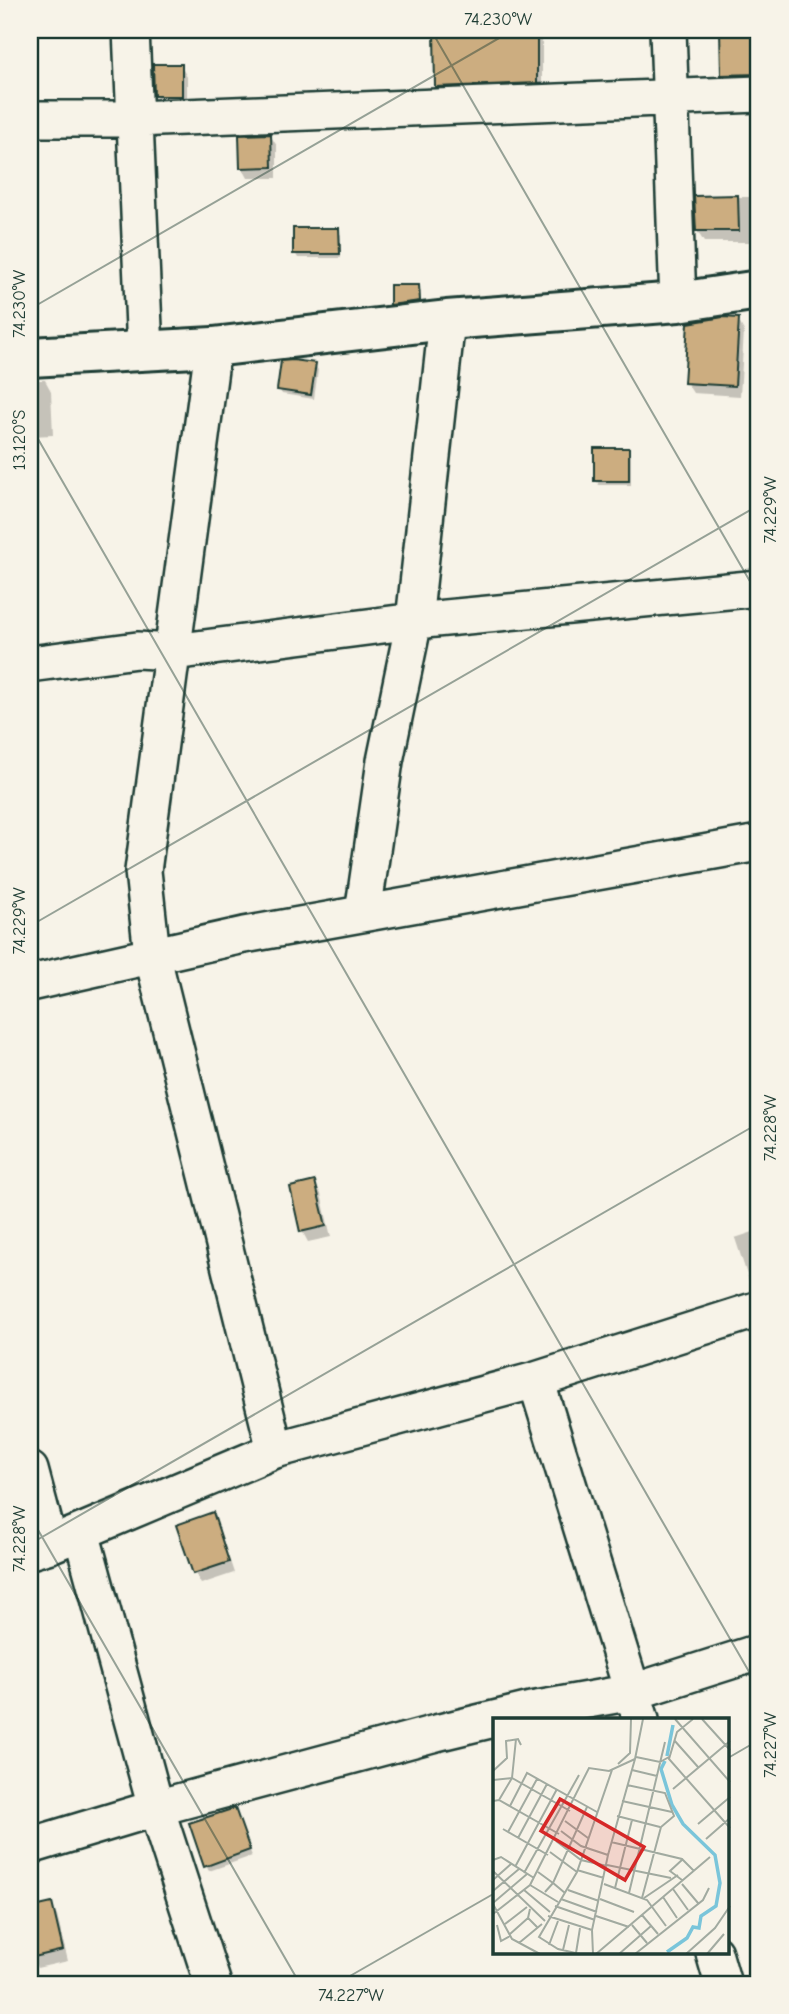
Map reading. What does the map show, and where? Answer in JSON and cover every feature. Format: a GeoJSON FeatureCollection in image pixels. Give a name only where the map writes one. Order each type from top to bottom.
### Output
{"type":"FeatureCollection","features":[{"type":"Feature","properties":{"kind":"street"},"geometry":{"type":"LineString","coordinates":[[131,30],[145,351]]}},
{"type":"Feature","properties":{"kind":"street"},"geometry":{"type":"LineString","coordinates":[[668,30],[678,302]]}},
{"type":"Feature","properties":{"kind":"street"},"geometry":{"type":"LineString","coordinates":[[30,119],[135,118],[759,94]]}},
{"type":"Feature","properties":{"kind":"street"},"geometry":{"type":"LineString","coordinates":[[30,357],[213,347],[447,320],[678,302],[759,290]]}},
{"type":"Feature","properties":{"kind":"street"},"geometry":{"type":"LineString","coordinates":[[363,914],[385,761],[414,621],[447,320]]}},
{"type":"Feature","properties":{"kind":"street"},"geometry":{"type":"LineString","coordinates":[[213,347],[143,871],[152,954],[275,1450]]}},
{"type":"Feature","properties":{"kind":"street"},"geometry":{"type":"LineString","coordinates":[[30,664],[137,650],[173,652],[414,621],[759,588]]}},
{"type":"Feature","properties":{"kind":"street"},"geometry":{"type":"LineString","coordinates":[[30,983],[152,954],[759,843]]}},
{"type":"Feature","properties":{"kind":"street"},"geometry":{"type":"LineString","coordinates":[[30,1470],[40,1548],[275,1450],[536,1380],[759,1309]]}},
{"type":"Feature","properties":{"kind":"street"},"geometry":{"type":"LineString","coordinates":[[536,1380],[637,1706]]}},
{"type":"Feature","properties":{"kind":"street"},"geometry":{"type":"LineString","coordinates":[[81,1532],[156,1808],[213,1984]]}},
{"type":"Feature","properties":{"kind":"street"},"geometry":{"type":"LineString","coordinates":[[500,1718],[531,1710],[637,1706],[759,1652]]}},
{"type":"Feature","properties":{"kind":"street"},"geometry":{"type":"LineString","coordinates":[[30,1846],[156,1808],[493,1720]]}},
{"type":"Feature","properties":{"kind":"street"},"geometry":{"type":"LineString","coordinates":[[714,1954],[723,1984]]}},
{"type":"Feature","properties":{"kind":"building"},"geometry":{"type":"Polygon","coordinates":[[[720,30],[759,30],[759,74],[721,75],[720,30]]]}},
{"type":"Feature","properties":{"kind":"building"},"geometry":{"type":"Polygon","coordinates":[[[537,31],[537,83],[435,87],[434,32],[537,31]]]}},
{"type":"Feature","properties":{"kind":"building"},"geometry":{"type":"Polygon","coordinates":[[[153,64],[182,64],[182,96],[154,96],[153,64]]]}},
{"type":"Feature","properties":{"kind":"building"},"geometry":{"type":"Polygon","coordinates":[[[271,134],[272,167],[240,168],[239,135],[271,134]]]}},
{"type":"Feature","properties":{"kind":"building"},"geometry":{"type":"Polygon","coordinates":[[[738,195],[739,231],[696,231],[694,196],[738,195]]]}},
{"type":"Feature","properties":{"kind":"building"},"geometry":{"type":"Polygon","coordinates":[[[293,228],[339,228],[340,254],[293,254],[293,228]]]}},
{"type":"Feature","properties":{"kind":"building"},"geometry":{"type":"Polygon","coordinates":[[[390,285],[419,285],[420,301],[390,305],[390,285]]]}},
{"type":"Feature","properties":{"kind":"building"},"geometry":{"type":"Polygon","coordinates":[[[723,317],[739,318],[735,386],[684,383],[688,323],[723,317]]]}},
{"type":"Feature","properties":{"kind":"building"},"geometry":{"type":"Polygon","coordinates":[[[281,361],[316,363],[311,395],[277,390],[281,361]]]}},
{"type":"Feature","properties":{"kind":"building"},"geometry":{"type":"Polygon","coordinates":[[[594,448],[629,448],[629,481],[594,481],[594,448]]]}},
{"type":"Feature","properties":{"kind":"building"},"geometry":{"type":"Polygon","coordinates":[[[315,1181],[326,1226],[300,1232],[290,1187],[315,1181]]]}},
{"type":"Feature","properties":{"kind":"building"},"geometry":{"type":"Polygon","coordinates":[[[213,1512],[229,1562],[193,1574],[176,1525],[213,1512]]]}},
{"type":"Feature","properties":{"kind":"building"},"geometry":{"type":"Polygon","coordinates":[[[235,1808],[250,1850],[204,1867],[189,1823],[235,1808]]]}},
{"type":"Feature","properties":{"kind":"building"},"geometry":{"type":"Polygon","coordinates":[[[52,1903],[63,1950],[30,1958],[30,1908],[52,1903]]]}}]}
